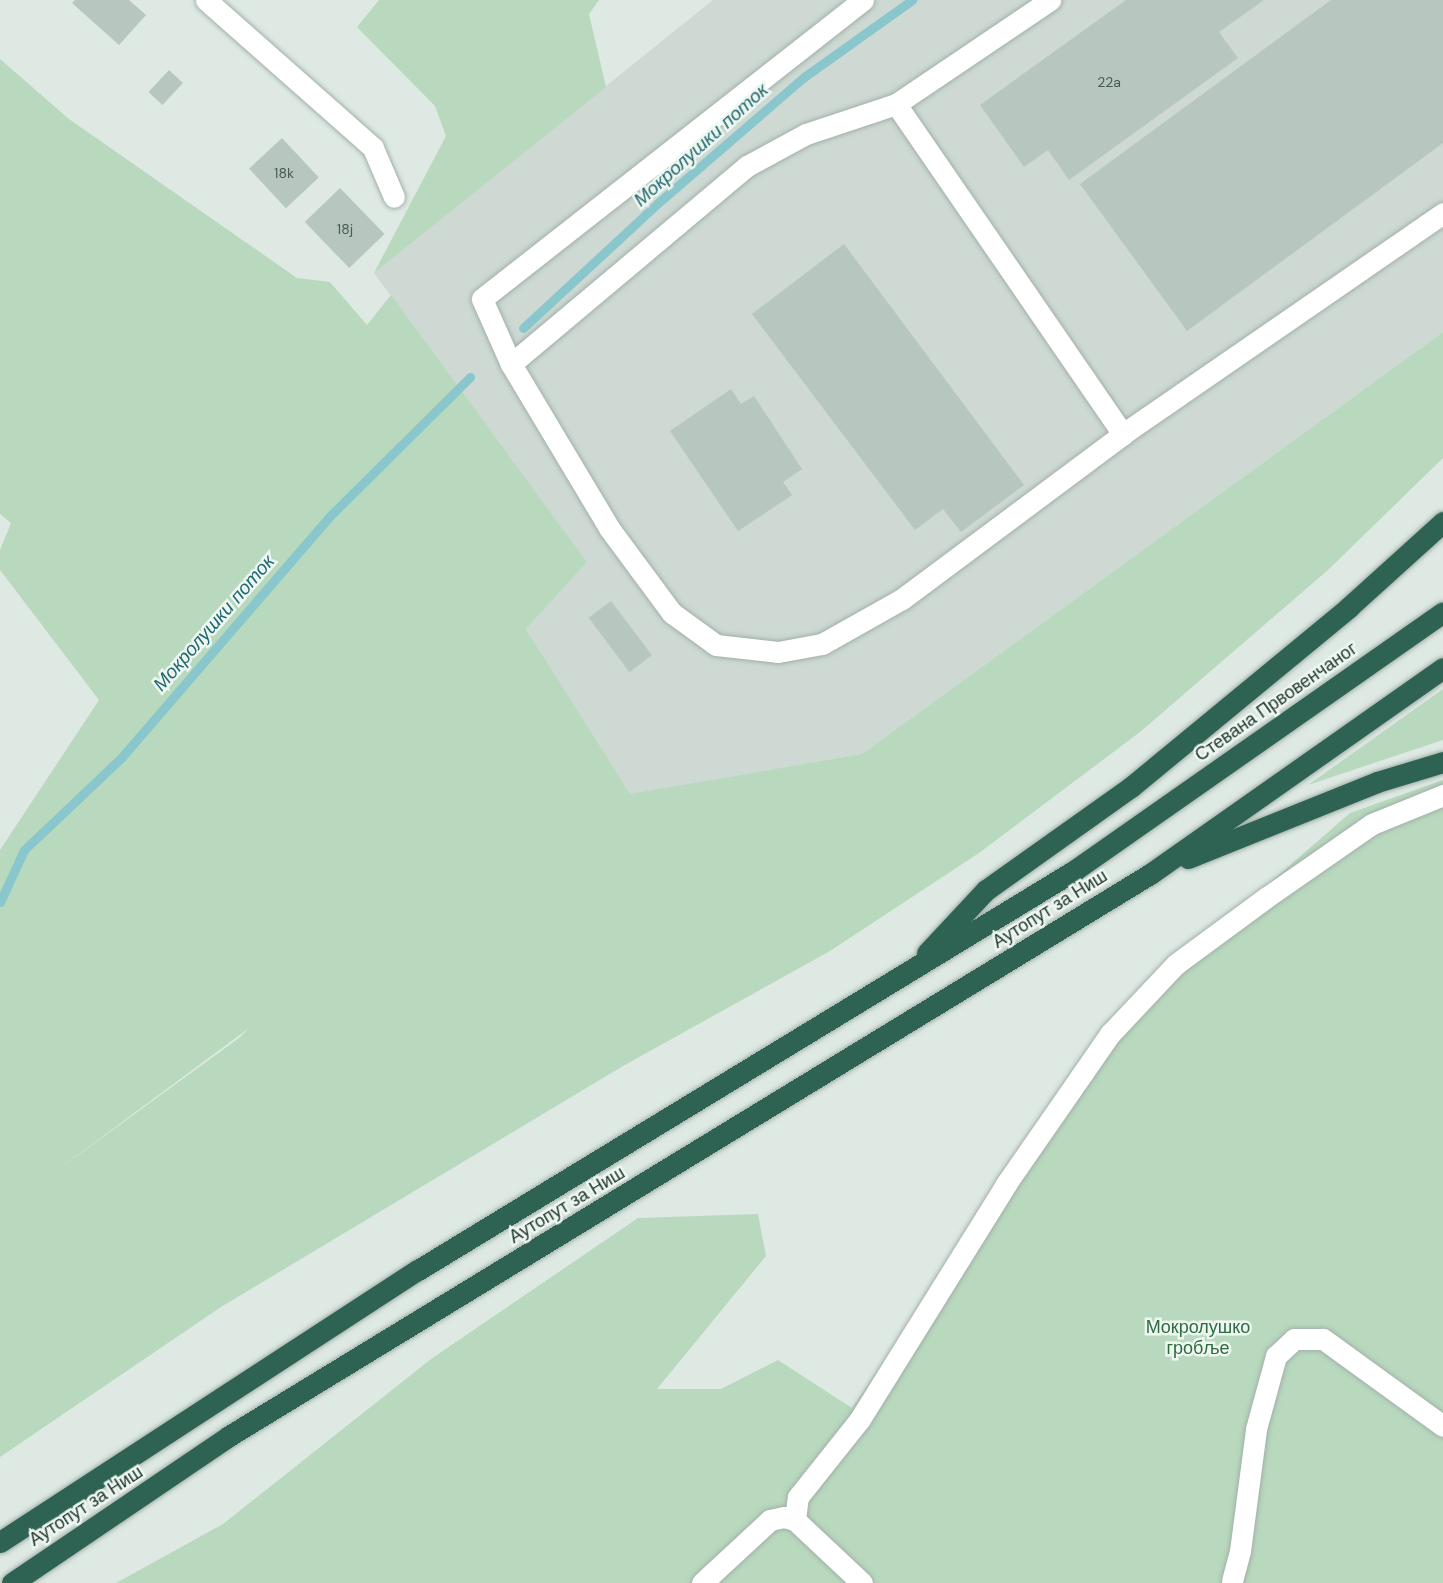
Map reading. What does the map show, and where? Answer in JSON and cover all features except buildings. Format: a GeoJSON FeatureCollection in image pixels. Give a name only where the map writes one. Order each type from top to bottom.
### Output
{"type":"FeatureCollection","features":[{"type":"Feature","properties":{"kind":"highway"},"geometry":{"type":"LineString","coordinates":[[906,975],[986,890],[1131,787],[1349,607],[1443,522]]}},
{"type":"Feature","properties":{"kind":"highway","name":"Стевана Првовенчаног"},"geometry":{"type":"LineString","coordinates":[[1135,829],[1443,612]]}},
{"type":"Feature","properties":{"kind":"highway"},"geometry":{"type":"LineString","coordinates":[[1150,874],[1443,668]]}},
{"type":"Feature","properties":{"kind":"highway"},"geometry":{"type":"LineString","coordinates":[[1150,874],[1377,782],[1443,762]]}},
{"type":"Feature","properties":{"kind":"highway","name":"Аутопут за Ниш"},"geometry":{"type":"LineString","coordinates":[[0,1542],[429,1262],[906,975],[1075,870],[1135,829]]}},
{"type":"Feature","properties":{"kind":"highway","name":"Аутопут за Ниш"},"geometry":{"type":"LineString","coordinates":[[12,1583],[229,1436],[1150,874]]}},
{"type":"Feature","properties":{"kind":"lane"},"geometry":{"type":"LineString","coordinates":[[206,0],[373,148],[394,197]]}},
{"type":"Feature","properties":{"kind":"lane"},"geometry":{"type":"LineString","coordinates":[[863,0],[482,299],[511,364],[609,528],[672,613],[716,645],[778,652],[822,644],[902,599],[1123,434],[1443,213]]}},
{"type":"Feature","properties":{"kind":"lane"},"geometry":{"type":"LineString","coordinates":[[511,364],[747,166],[806,134],[896,104],[1050,0]]}},
{"type":"Feature","properties":{"kind":"lane"},"geometry":{"type":"LineString","coordinates":[[896,104],[1123,434]]}},
{"type":"Feature","properties":{"kind":"lane"},"geometry":{"type":"LineString","coordinates":[[795,1520],[798,1497],[860,1419],[1006,1184],[1110,1034],[1176,964],[1267,897],[1372,824],[1443,795]]}},
{"type":"Feature","properties":{"kind":"lane"},"geometry":{"type":"LineString","coordinates":[[1232,1581],[1240,1550],[1256,1429],[1276,1356],[1293,1339],[1323,1339],[1443,1426]]}},
{"type":"Feature","properties":{"kind":"lane"},"geometry":{"type":"LineString","coordinates":[[702,1583],[771,1520],[785,1517],[795,1520],[862,1583]]}},
{"type":"Feature","properties":{"kind":"shaded area"},"geometry":{"type":"Polygon","coordinates":[[[713,0],[1443,0],[1443,332],[862,754],[630,795],[526,629],[587,562],[374,273],[713,0]]]}},
{"type":"Feature","properties":{"kind":"green space"},"geometry":{"type":"Polygon","coordinates":[[[379,0],[599,0],[589,14],[606,87],[374,273],[446,136],[435,106],[357,27],[379,0]]]}},
{"type":"Feature","properties":{"kind":"green space"},"geometry":{"type":"Polygon","coordinates":[[[0,59],[69,119],[297,278],[330,282],[367,325],[391,295],[587,562],[526,629],[630,794],[862,754],[1443,332],[1443,458],[1328,570],[1140,732],[979,853],[830,951],[623,1066],[221,1307],[0,1457],[0,850],[99,700],[0,570],[0,550],[11,523],[0,514],[0,59]],[[249,1028],[48,1177],[239,1038],[249,1028]]]}},
{"type":"Feature","properties":{"kind":"green space"},"geometry":{"type":"Polygon","coordinates":[[[1443,689],[1443,740],[1308,785],[1443,689]]]}},
{"type":"Feature","properties":{"kind":"green space","name":"Мокролушко гробље"},"geometry":{"type":"Polygon","coordinates":[[[1443,780],[1443,1583],[116,1583],[223,1524],[431,1359],[638,1218],[758,1214],[766,1256],[657,1389],[721,1389],[778,1360],[852,1408],[1110,1034],[1176,964],[1350,813],[1443,780]]]}},
{"type":"Feature","properties":{"kind":"waterway","name":"Мокролушки поток"},"geometry":{"type":"LineString","coordinates":[[523,328],[658,203],[804,77],[912,0]]}},
{"type":"Feature","properties":{"kind":"waterway","name":"Мокролушки поток"},"geometry":{"type":"LineString","coordinates":[[0,902],[24,850],[121,758],[331,515],[470,377]]}}]}
